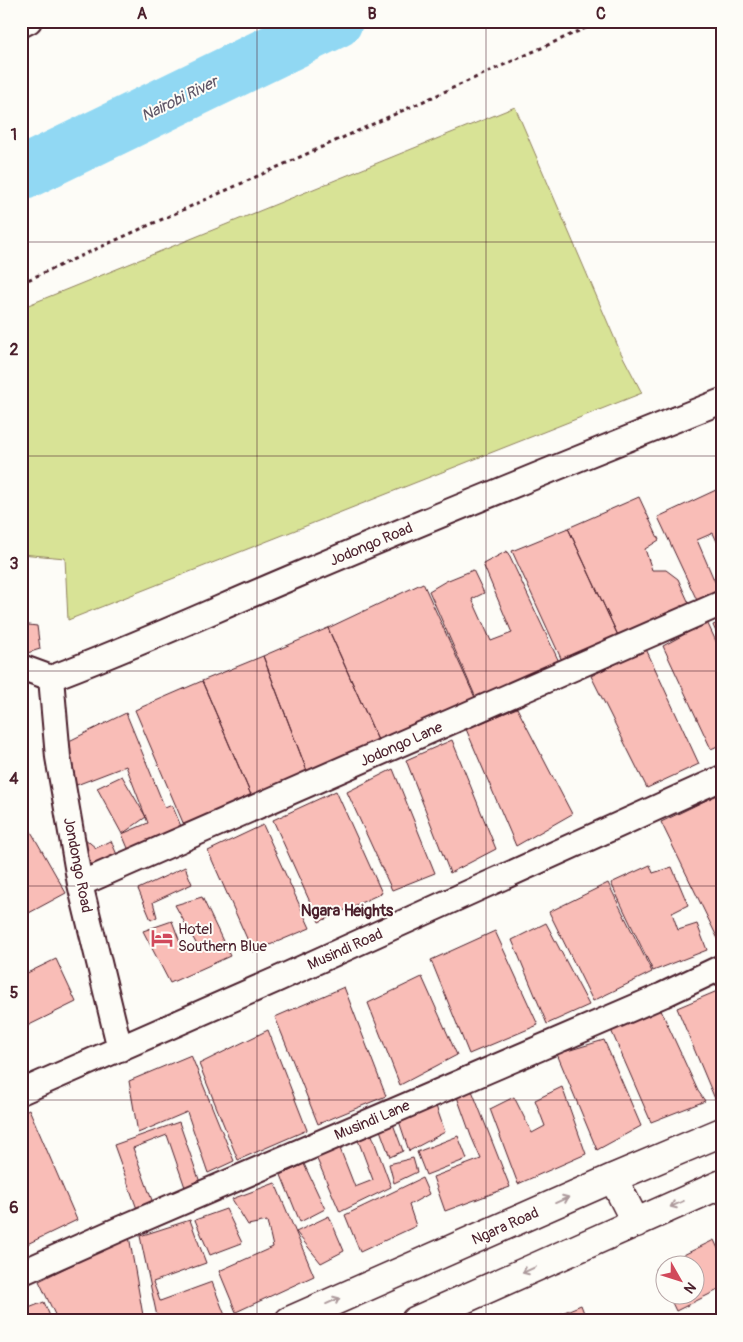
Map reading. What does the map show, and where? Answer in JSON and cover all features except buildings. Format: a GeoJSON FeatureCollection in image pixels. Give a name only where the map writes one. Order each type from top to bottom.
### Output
{"type":"FeatureCollection","features":[{"type":"Feature","properties":{"kind":"main road","name":"Ngara Road"},"geometry":{"type":"LineString","coordinates":[[289,1321],[722,1132]]}},
{"type":"Feature","properties":{"kind":"main road"},"geometry":{"type":"LineString","coordinates":[[613,1178],[636,1223]]}},
{"type":"Feature","properties":{"kind":"main road"},"geometry":{"type":"LineString","coordinates":[[415,1321],[722,1184]]}},
{"type":"Feature","properties":{"kind":"street"},"geometry":{"type":"LineString","coordinates":[[21,25],[29,21]]}},
{"type":"Feature","properties":{"kind":"street","name":"Jodongo Road"},"geometry":{"type":"LineString","coordinates":[[51,678],[102,659],[296,575],[573,460],[722,401]]}},
{"type":"Feature","properties":{"kind":"street","name":"Jodongo Lane"},"geometry":{"type":"LineString","coordinates":[[80,884],[722,603]]}},
{"type":"Feature","properties":{"kind":"street"},"geometry":{"type":"LineString","coordinates":[[21,667],[51,678]]}},
{"type":"Feature","properties":{"kind":"street","name":"Jondongo Road"},"geometry":{"type":"LineString","coordinates":[[51,678],[58,757],[80,884],[120,1049]]}},
{"type":"Feature","properties":{"kind":"street","name":"Musindi Road"},"geometry":{"type":"LineString","coordinates":[[21,1092],[722,778]]}},
{"type":"Feature","properties":{"kind":"street","name":"Musindi Lane"},"geometry":{"type":"LineString","coordinates":[[21,1273],[663,995],[722,967]]}},
{"type":"Feature","properties":{"kind":"path"},"geometry":{"type":"LineString","coordinates":[[21,283],[601,21]]}},
{"type":"Feature","properties":{"kind":"green space"},"geometry":{"type":"Polygon","coordinates":[[[515,107],[620,351],[642,393],[68,620],[65,558],[21,554],[21,308],[515,107]]]}},
{"type":"Feature","properties":{"kind":"waterway","name":"Nairobi River"},"geometry":{"type":"LineString","coordinates":[[21,174],[336,21]]}},
{"type":"Feature","properties":{"kind":"place","name":"Hotel Southern Blue"},"geometry":{"type":"Point","coordinates":[162,938]}},
{"type":"Feature","properties":{"kind":"district","name":"Ngara Heights"},"geometry":{"type":"Point","coordinates":[347,910]}}]}
